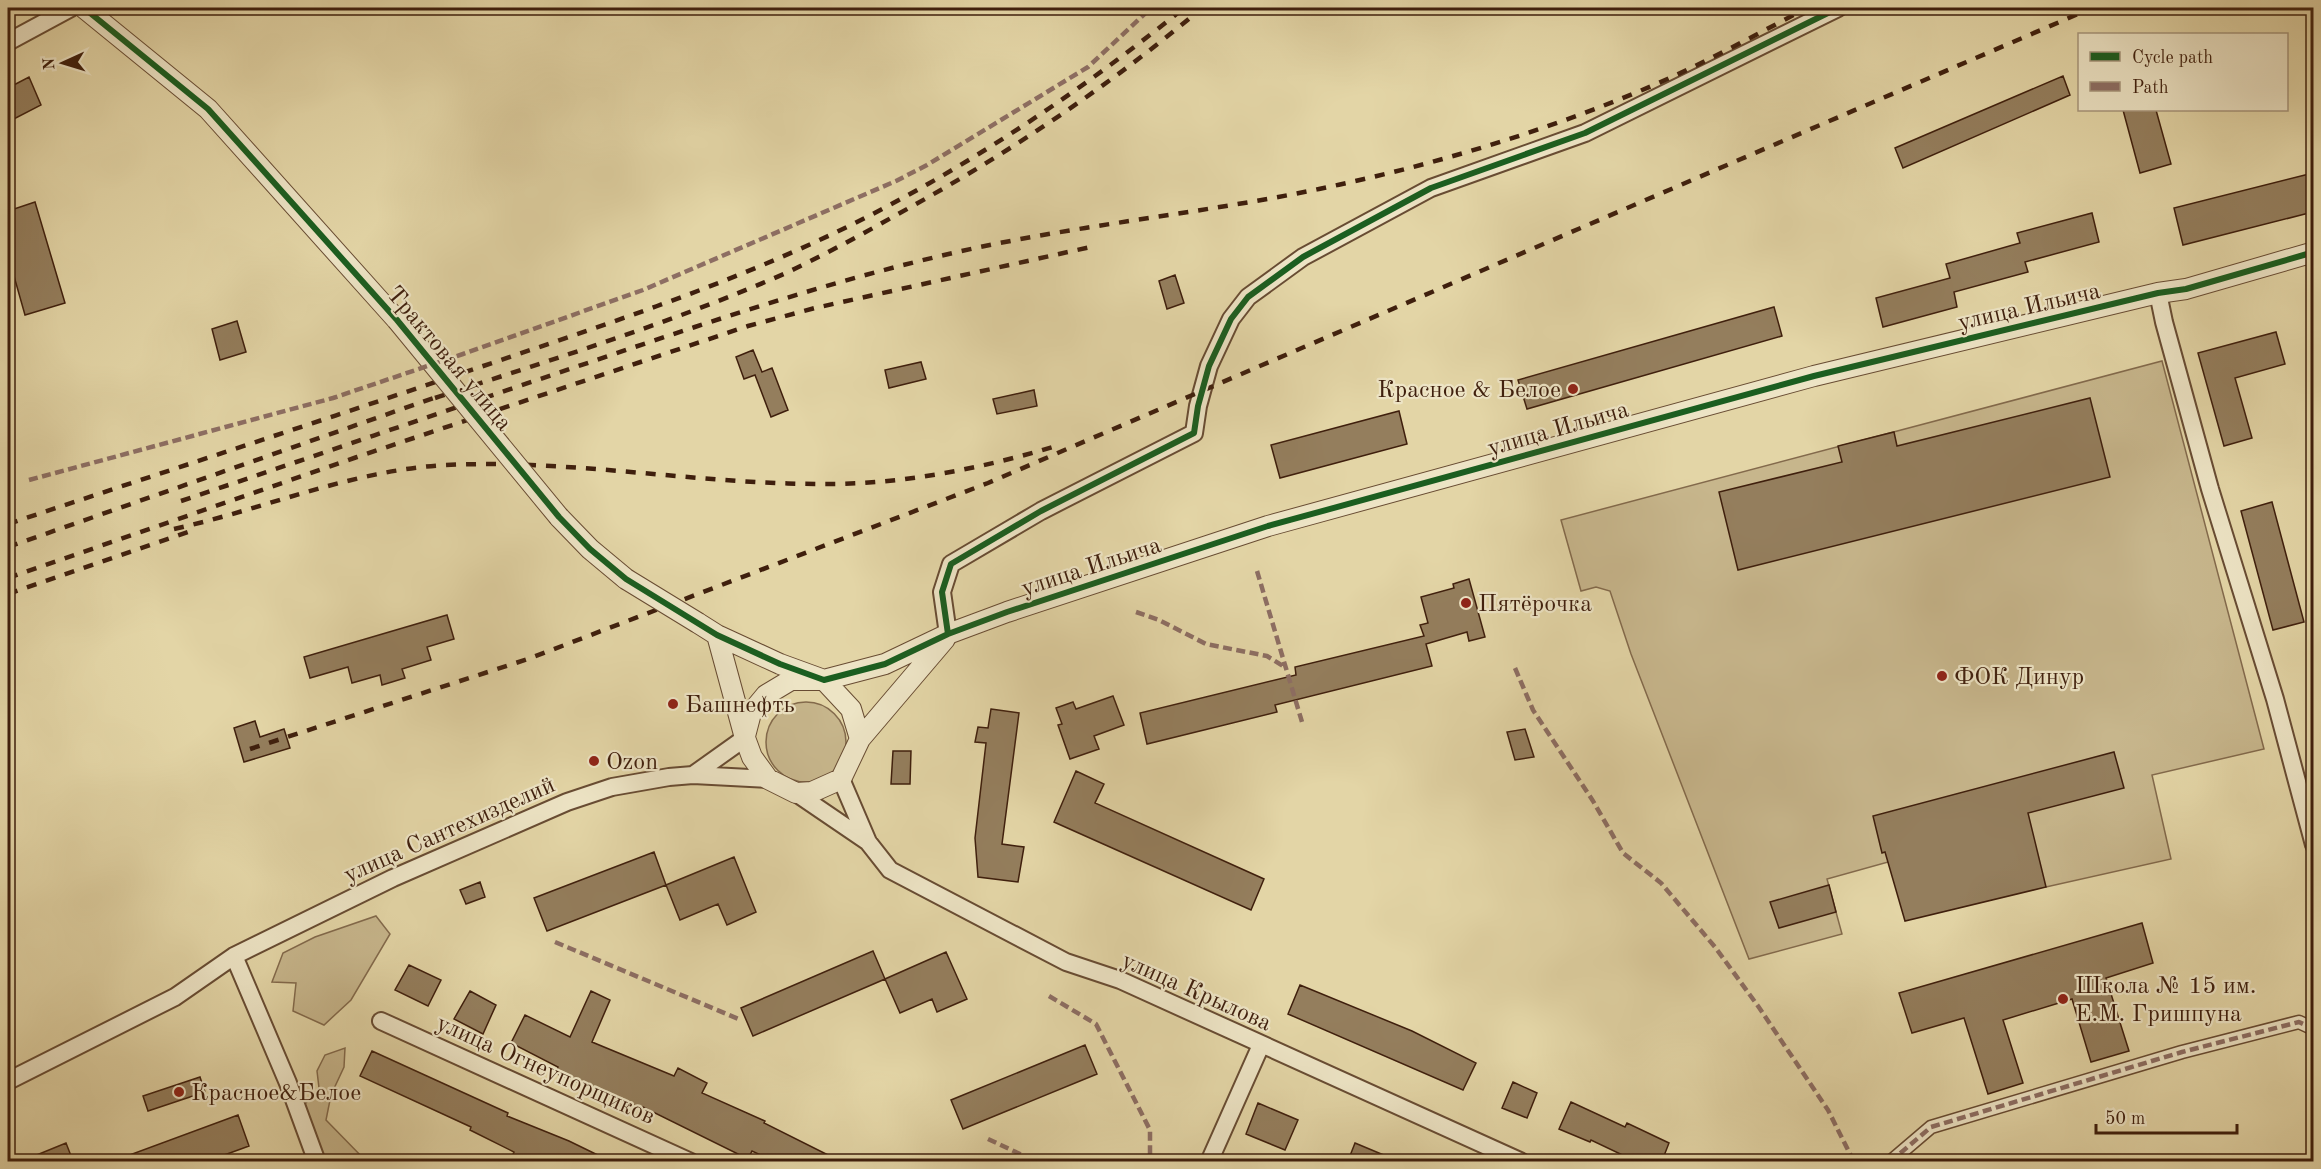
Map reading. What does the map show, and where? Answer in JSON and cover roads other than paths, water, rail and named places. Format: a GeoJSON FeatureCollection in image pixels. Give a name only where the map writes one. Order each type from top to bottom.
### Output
{"type":"FeatureCollection","features":[{"type":"Feature","properties":{"kind":"street"},"geometry":{"type":"LineString","coordinates":[[8,42],[71,8]]}},
{"type":"Feature","properties":{"kind":"street","name":"Трактовая улица"},"geometry":{"type":"LineString","coordinates":[[84,8],[208,110],[397,320],[559,517],[590,549],[627,579],[717,635],[780,664],[824,680]]}},
{"type":"Feature","properties":{"kind":"street"},"geometry":{"type":"LineString","coordinates":[[948,634],[942,592],[951,564],[1041,511],[1194,432],[1209,366],[1231,319],[1248,297],[1303,257],[1431,188],[1586,133],[1838,8]]}},
{"type":"Feature","properties":{"kind":"street","name":"улица Ильича"},"geometry":{"type":"LineString","coordinates":[[824,680],[885,664],[948,634],[1007,612],[1269,526],[1814,376],[2158,293],[2186,289],[2313,252]]}},
{"type":"Feature","properties":{"kind":"street"},"geometry":{"type":"LineString","coordinates":[[2158,293],[2210,489],[2276,699],[2313,845]]}},
{"type":"Feature","properties":{"kind":"street","name":"улица Ильича"},"geometry":{"type":"LineString","coordinates":[[860,739],[948,634]]}},
{"type":"Feature","properties":{"kind":"street"},"geometry":{"type":"LineString","coordinates":[[717,635],[745,738],[752,757],[768,779],[796,793],[868,842]]}},
{"type":"Feature","properties":{"kind":"street"},"geometry":{"type":"LineString","coordinates":[[745,738],[752,713],[766,695],[791,680],[824,680],[851,709],[860,739],[841,779],[812,792],[796,793]]}},
{"type":"Feature","properties":{"kind":"street","name":"улица Сантехизделий"},"geometry":{"type":"LineString","coordinates":[[693,775],[745,738]]}},
{"type":"Feature","properties":{"kind":"street","name":"улица Сантехизделий"},"geometry":{"type":"LineString","coordinates":[[8,1081],[175,997],[234,956],[393,878],[567,802],[612,787],[693,775],[768,779]]}},
{"type":"Feature","properties":{"kind":"street"},"geometry":{"type":"LineString","coordinates":[[841,779],[868,842]]}},
{"type":"Feature","properties":{"kind":"street","name":"улица Крылова"},"geometry":{"type":"LineString","coordinates":[[868,842],[890,870],[1066,962],[1120,980],[1522,1161]]}},
{"type":"Feature","properties":{"kind":"street"},"geometry":{"type":"LineString","coordinates":[[234,956],[248,984],[317,1161]]}},
{"type":"Feature","properties":{"kind":"street","name":"улица Огнеупорщиков"},"geometry":{"type":"LineString","coordinates":[[381,1021],[691,1161]]}},
{"type":"Feature","properties":{"kind":"street"},"geometry":{"type":"LineString","coordinates":[[1890,1161],[1931,1128],[2182,1052],[2299,1022],[2313,1029]]}},
{"type":"Feature","properties":{"kind":"street"},"geometry":{"type":"LineString","coordinates":[[1209,1161],[1261,1045]]}},
{"type":"Feature","properties":{"kind":"railway"},"geometry":{"type":"LineString","coordinates":[[8,524],[586,331],[721,282],[810,245],[897,201],[982,152],[1065,97],[1184,8]]}},
{"type":"Feature","properties":{"kind":"railway"},"geometry":{"type":"LineString","coordinates":[[435,398],[700,308],[786,273],[814,259],[938,191],[1017,144],[1130,65],[1202,8]]}},
{"type":"Feature","properties":{"kind":"railway"},"geometry":{"type":"LineString","coordinates":[[181,501],[698,326],[842,281],[987,246],[1082,228],[1272,198],[1362,180],[1490,145],[1573,117],[1654,85],[1807,8]]}},
{"type":"Feature","properties":{"kind":"railway"},"geometry":{"type":"LineString","coordinates":[[250,749],[528,659],[988,483],[2092,8]]}},
{"type":"Feature","properties":{"kind":"railway"},"geometry":{"type":"LineString","coordinates":[[8,578],[357,457],[748,326],[815,308],[1095,246]]}},
{"type":"Feature","properties":{"kind":"railway"},"geometry":{"type":"LineString","coordinates":[[8,547],[442,395]]}},
{"type":"Feature","properties":{"kind":"railway"},"geometry":{"type":"LineString","coordinates":[[174,529],[343,482],[411,468],[446,465],[540,465],[774,483],[850,484],[909,479],[967,469],[1053,447]]}},
{"type":"Feature","properties":{"kind":"railway"},"geometry":{"type":"LineString","coordinates":[[8,594],[188,532]]}},
{"type":"Feature","properties":{"kind":"place","name":"Красное & Белое"},"geometry":{"type":"Point","coordinates":[1573,389]}},
{"type":"Feature","properties":{"kind":"place","name":"Пятёрочка"},"geometry":{"type":"Point","coordinates":[1466,603]}},
{"type":"Feature","properties":{"kind":"place","name":"ФОК Динур"},"geometry":{"type":"Point","coordinates":[1942,676]}},
{"type":"Feature","properties":{"kind":"place","name":"Башнефть"},"geometry":{"type":"Point","coordinates":[673,704]}},
{"type":"Feature","properties":{"kind":"place","name":"Ozon"},"geometry":{"type":"Point","coordinates":[594,761]}},
{"type":"Feature","properties":{"kind":"place","name":"Школа № 15 им. Е.М. Гришпуна"},"geometry":{"type":"Point","coordinates":[2063,999]}},
{"type":"Feature","properties":{"kind":"place","name":"Красное&Белое"},"geometry":{"type":"Point","coordinates":[179,1092]}}]}
